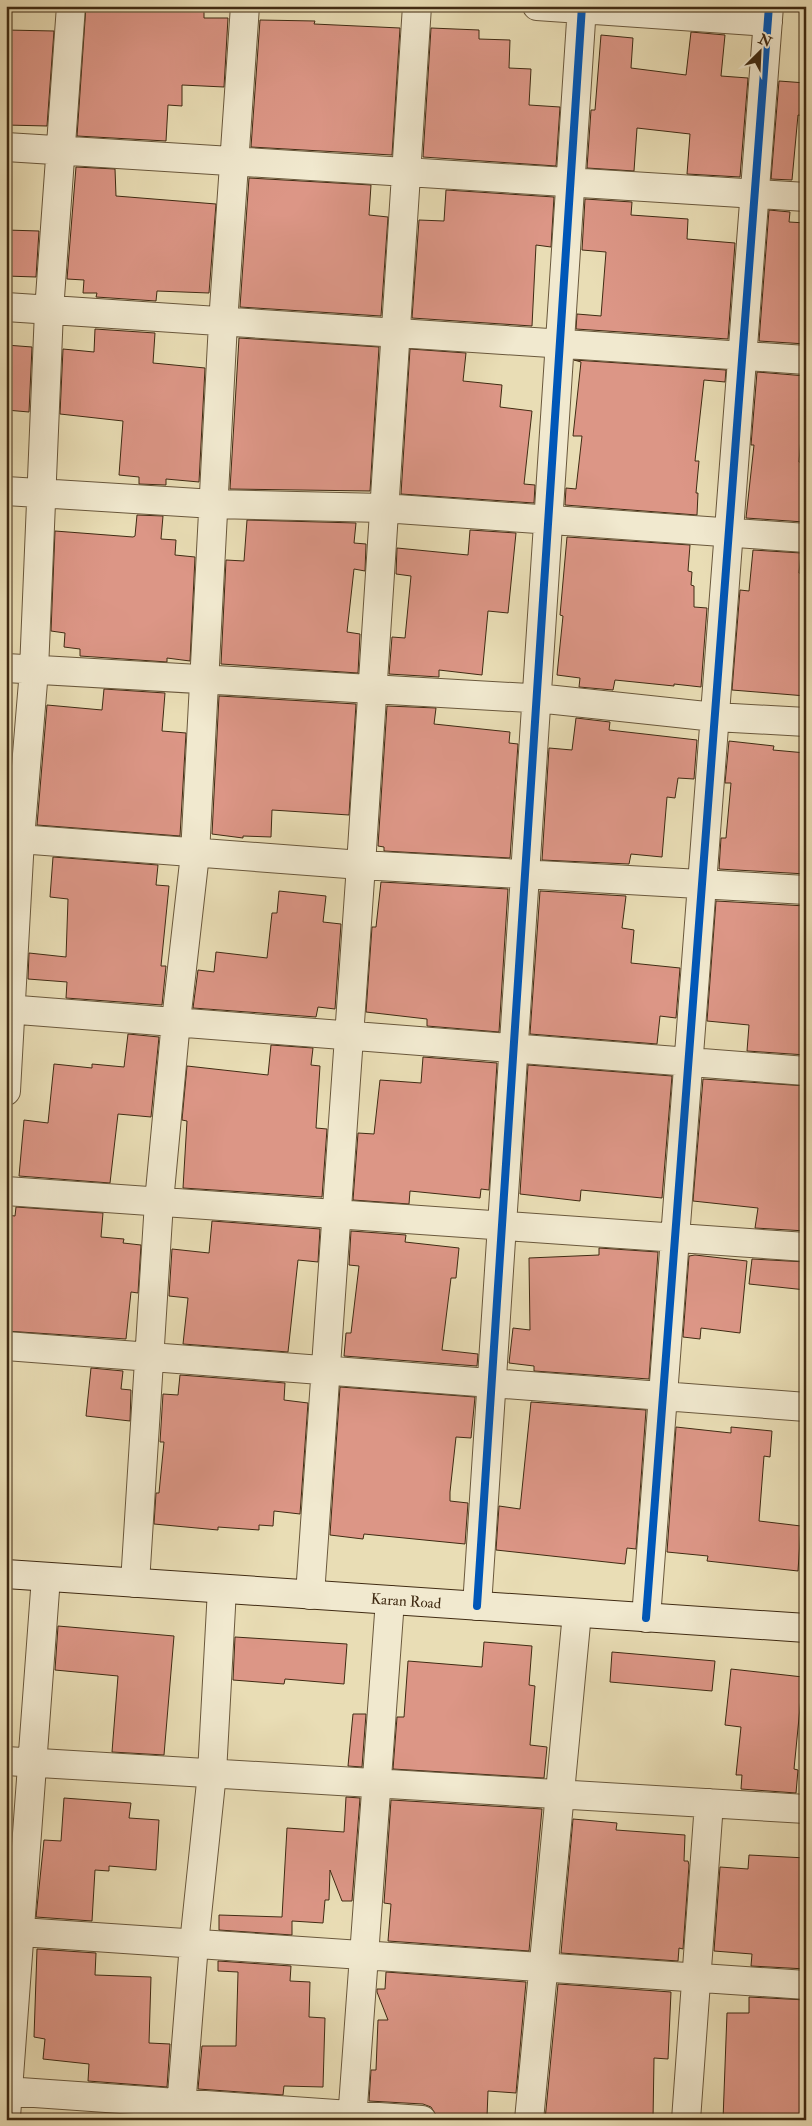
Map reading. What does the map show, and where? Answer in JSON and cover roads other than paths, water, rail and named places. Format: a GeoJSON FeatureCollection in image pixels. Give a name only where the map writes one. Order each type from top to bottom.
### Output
{"type":"FeatureCollection","features":[{"type":"Feature","properties":{"kind":"street"},"geometry":{"type":"LineString","coordinates":[[6,1091],[13,839],[34,670],[49,311],[71,6]]}},
{"type":"Feature","properties":{"kind":"street"},"geometry":{"type":"LineString","coordinates":[[135,1583],[160,1202],[176,1021],[196,854],[223,323],[245,6]]}},
{"type":"Feature","properties":{"kind":"street"},"geometry":{"type":"LineString","coordinates":[[310,1595],[361,865],[417,6]]}},
{"type":"Feature","properties":{"kind":"street"},"geometry":{"type":"LineString","coordinates":[[537,6],[769,14],[646,1618]]}},
{"type":"Feature","properties":{"kind":"street"},"geometry":{"type":"LineString","coordinates":[[477,1606],[527,874],[536,699],[582,8]]}},
{"type":"Feature","properties":{"kind":"street"},"geometry":{"type":"LineString","coordinates":[[6,147],[806,197]]}},
{"type":"Feature","properties":{"kind":"street"},"geometry":{"type":"LineString","coordinates":[[6,307],[223,323],[395,332],[806,360]]}},
{"type":"Feature","properties":{"kind":"street"},"geometry":{"type":"LineString","coordinates":[[6,491],[214,504],[383,508],[806,538]]}},
{"type":"Feature","properties":{"kind":"street"},"geometry":{"type":"LineString","coordinates":[[6,668],[536,699],[715,717],[806,722]]}},
{"type":"Feature","properties":{"kind":"street"},"geometry":{"type":"LineString","coordinates":[[13,839],[361,865],[806,890]]}},
{"type":"Feature","properties":{"kind":"street"},"geometry":{"type":"LineString","coordinates":[[9,1010],[176,1021],[806,1071]]}},
{"type":"Feature","properties":{"kind":"street"},"geometry":{"type":"LineString","coordinates":[[6,1191],[806,1248]]}},
{"type":"Feature","properties":{"kind":"street"},"geometry":{"type":"LineString","coordinates":[[6,1346],[806,1407]]}},
{"type":"Feature","properties":{"kind":"street","name":"Karan Road"},"geometry":{"type":"LineString","coordinates":[[6,1574],[806,1628]]}},
{"type":"Feature","properties":{"kind":"street"},"geometry":{"type":"LineString","coordinates":[[46,1577],[19,1761],[7,2100],[180,2112],[422,2120]]}},
{"type":"Feature","properties":{"kind":"street"},"geometry":{"type":"LineString","coordinates":[[180,2112],[194,1944],[212,1773],[222,1589]]}},
{"type":"Feature","properties":{"kind":"street"},"geometry":{"type":"LineString","coordinates":[[352,2117],[375,1783],[390,1600]]}},
{"type":"Feature","properties":{"kind":"street"},"geometry":{"type":"LineString","coordinates":[[529,2120],[577,1613]]}},
{"type":"Feature","properties":{"kind":"street"},"geometry":{"type":"LineString","coordinates":[[19,1761],[806,1809]]}},
{"type":"Feature","properties":{"kind":"street"},"geometry":{"type":"LineString","coordinates":[[686,2120],[709,1803]]}},
{"type":"Feature","properties":{"kind":"street"},"geometry":{"type":"LineString","coordinates":[[13,1931],[806,1985]]}}]}
